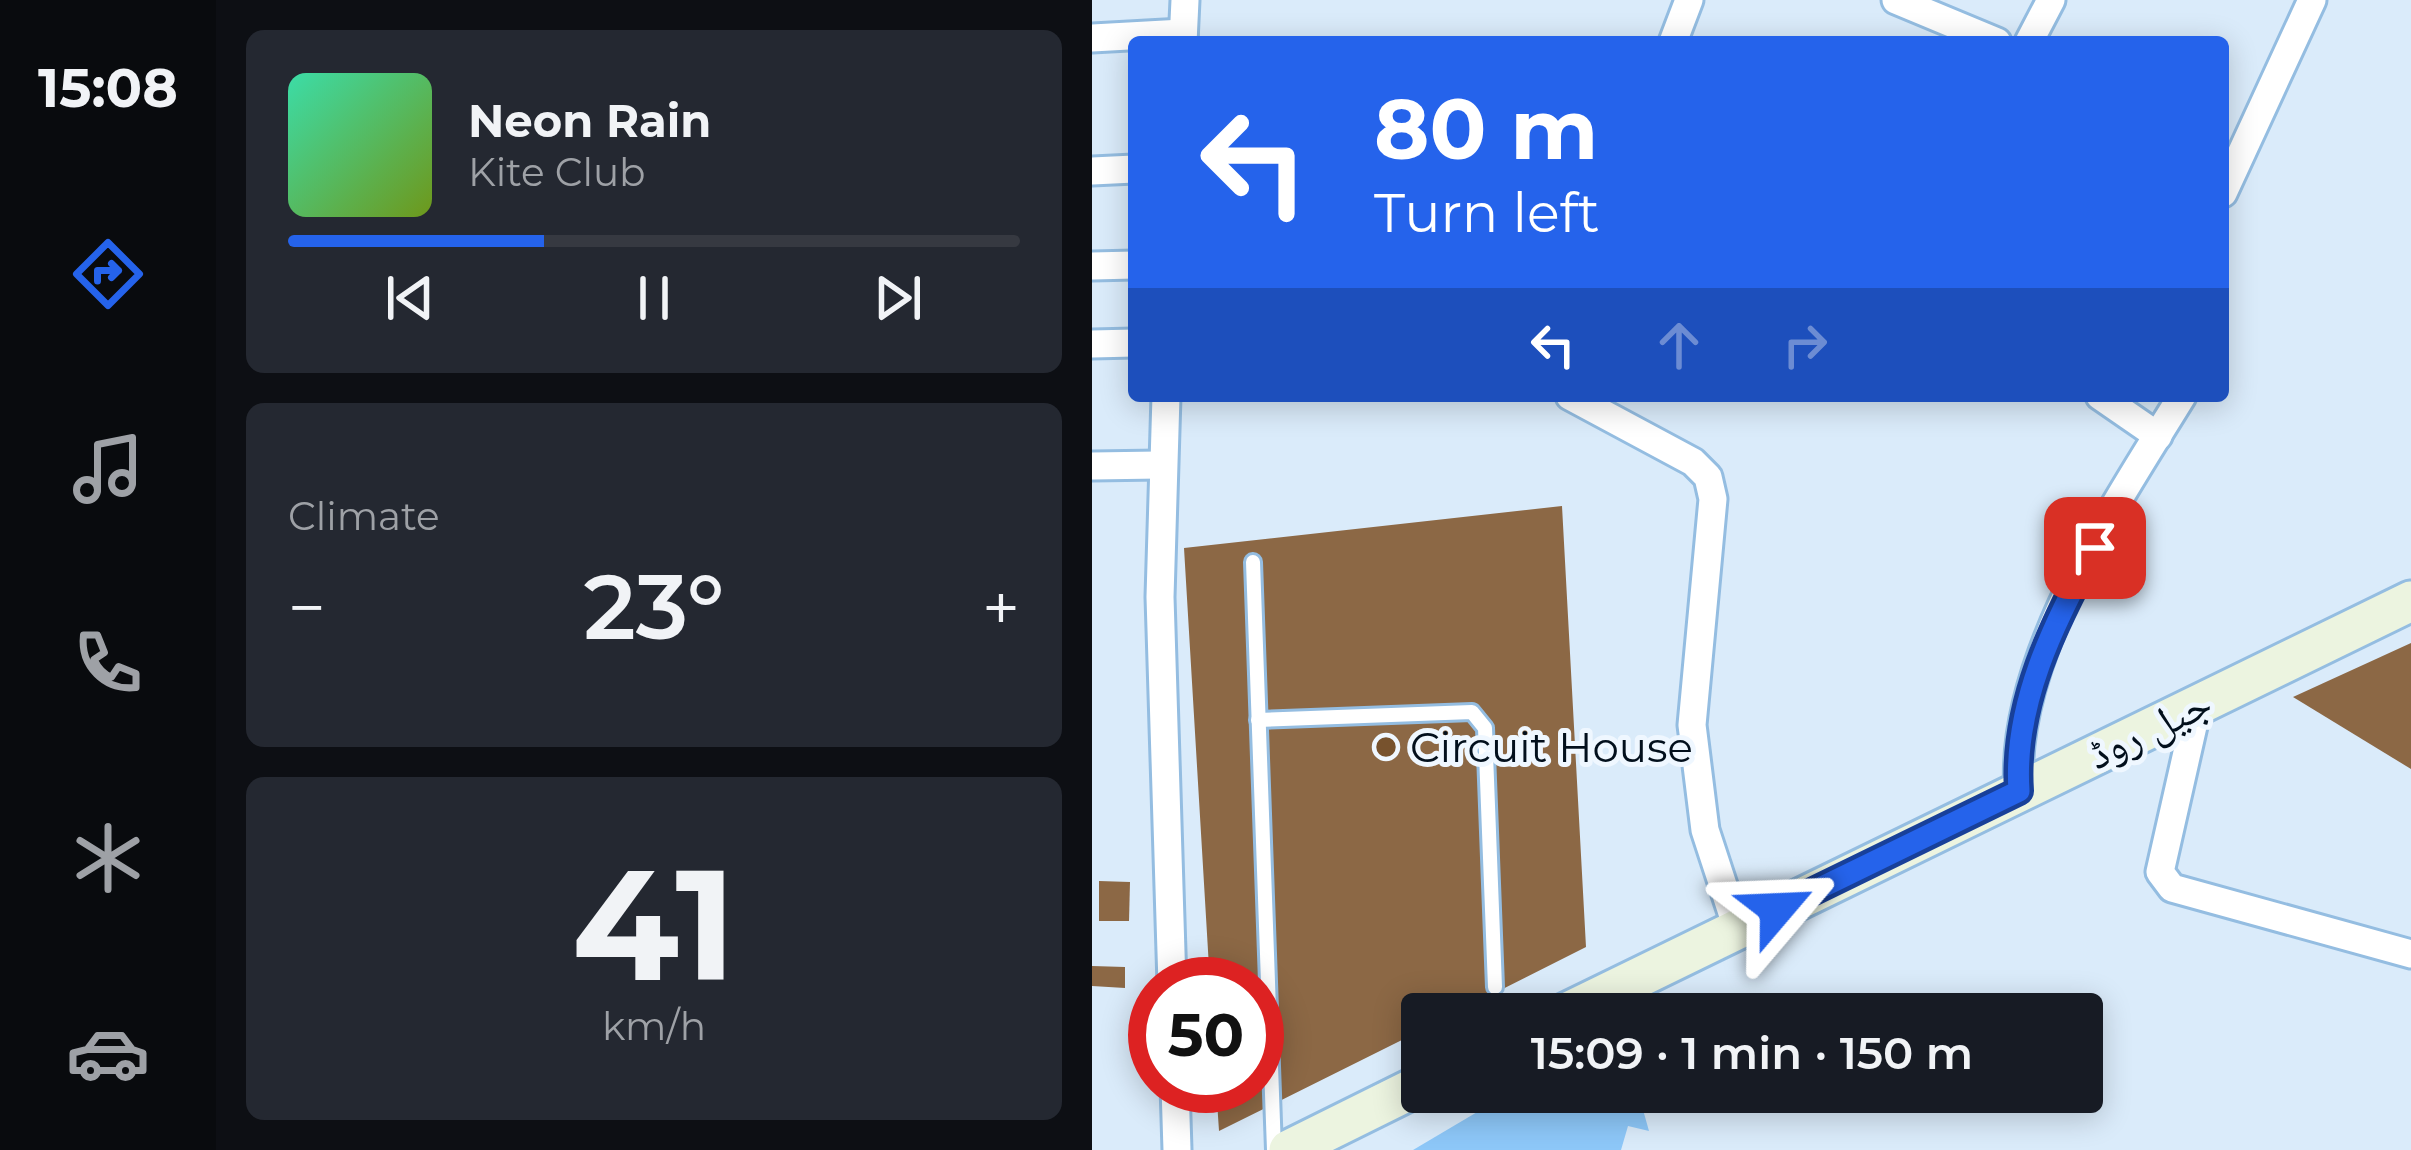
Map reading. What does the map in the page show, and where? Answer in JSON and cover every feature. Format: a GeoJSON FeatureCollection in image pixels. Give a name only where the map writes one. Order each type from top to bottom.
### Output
{"type":"FeatureCollection","features":[{"type":"Feature","properties":{"kind":"main road","name":"جیل روڈ"},"geometry":{"type":"LineString","coordinates":[[1606,993],[2411,601]]}},
{"type":"Feature","properties":{"kind":"main road"},"geometry":{"type":"LineString","coordinates":[[1289,1150],[1401,1094]]}},
{"type":"Feature","properties":{"kind":"street"},"geometry":{"type":"LineString","coordinates":[[1183,36],[1185,0]]}},
{"type":"Feature","properties":{"kind":"street"},"geometry":{"type":"LineString","coordinates":[[1675,36],[1689,0]]}},
{"type":"Feature","properties":{"kind":"street"},"geometry":{"type":"LineString","coordinates":[[1896,0],[1982,36]]}},
{"type":"Feature","properties":{"kind":"street"},"geometry":{"type":"LineString","coordinates":[[2032,36],[2051,0]]}},
{"type":"Feature","properties":{"kind":"street"},"geometry":{"type":"LineString","coordinates":[[2229,180],[2312,0]]}},
{"type":"Feature","properties":{"kind":"street"},"geometry":{"type":"LineString","coordinates":[[1092,38],[1128,38]]}},
{"type":"Feature","properties":{"kind":"street"},"geometry":{"type":"LineString","coordinates":[[1092,171],[1128,169]]}},
{"type":"Feature","properties":{"kind":"street"},"geometry":{"type":"LineString","coordinates":[[1092,266],[1128,265]]}},
{"type":"Feature","properties":{"kind":"street"},"geometry":{"type":"LineString","coordinates":[[1092,344],[1128,343]]}},
{"type":"Feature","properties":{"kind":"street"},"geometry":{"type":"LineString","coordinates":[[1165,402],[1160,465],[1171,957]]}},
{"type":"Feature","properties":{"kind":"street"},"geometry":{"type":"LineString","coordinates":[[1581,402],[1693,462],[1708,477],[1713,499],[1692,725],[1706,830],[1737,928]]}},
{"type":"Feature","properties":{"kind":"street"},"geometry":{"type":"LineString","coordinates":[[2109,402],[2158,436]]}},
{"type":"Feature","properties":{"kind":"street"},"geometry":{"type":"LineString","coordinates":[[2019,791],[2016,753],[2040,664],[2072,588],[2178,402]]}},
{"type":"Feature","properties":{"kind":"street"},"geometry":{"type":"LineString","coordinates":[[1092,466],[1160,465]]}},
{"type":"Feature","properties":{"kind":"street"},"geometry":{"type":"LineString","coordinates":[[2198,704],[2160,872],[2172,888],[2411,955]]}},
{"type":"Feature","properties":{"kind":"street"},"geometry":{"type":"LineString","coordinates":[[1176,1113],[1177,1150]]}},
{"type":"Feature","properties":{"kind":"lane"},"geometry":{"type":"LineString","coordinates":[[1253,562],[1274,1150]]}},
{"type":"Feature","properties":{"kind":"lane"},"geometry":{"type":"LineString","coordinates":[[1258,719],[1472,712],[1485,728],[1495,987]]}},
{"type":"Feature","properties":{"kind":"shaded area"},"geometry":{"type":"Polygon","coordinates":[[[1476,1113],[1644,1113],[1649,1131],[1628,1126],[1621,1150],[1413,1150],[1476,1113]]]}},
{"type":"Feature","properties":{"kind":"building","name":"Circuit House"},"geometry":{"type":"Polygon","coordinates":[[[1562,506],[1586,947],[1495,993],[1401,993],[1401,1040],[1284,1099],[1284,957],[1208,957],[1184,548],[1562,506]]]}},
{"type":"Feature","properties":{"kind":"building"},"geometry":{"type":"Polygon","coordinates":[[[2411,643],[2411,769],[2293,697],[2411,643]]]}},
{"type":"Feature","properties":{"kind":"building"},"geometry":{"type":"Polygon","coordinates":[[[1099,881],[1130,882],[1129,921],[1099,921],[1099,881]]]}},
{"type":"Feature","properties":{"kind":"building"},"geometry":{"type":"Polygon","coordinates":[[[1092,966],[1125,967],[1125,988],[1092,986],[1092,966]]]}},
{"type":"Feature","properties":{"kind":"building","name":"Circuit House"},"geometry":{"type":"Polygon","coordinates":[[[1218,1113],[1255,1113],[1219,1131],[1218,1113]]]}},
{"type":"Feature","properties":{"kind":"place","name":"Circuit House"},"geometry":{"type":"Point","coordinates":[1386,747]}},
{"type":"Feature","properties":{"kind":"route"},"geometry":{"type":"LineString","coordinates":[[1777,909],[2019,791],[2016,753],[2022,718],[2072,588],[2095,548]]}}]}
